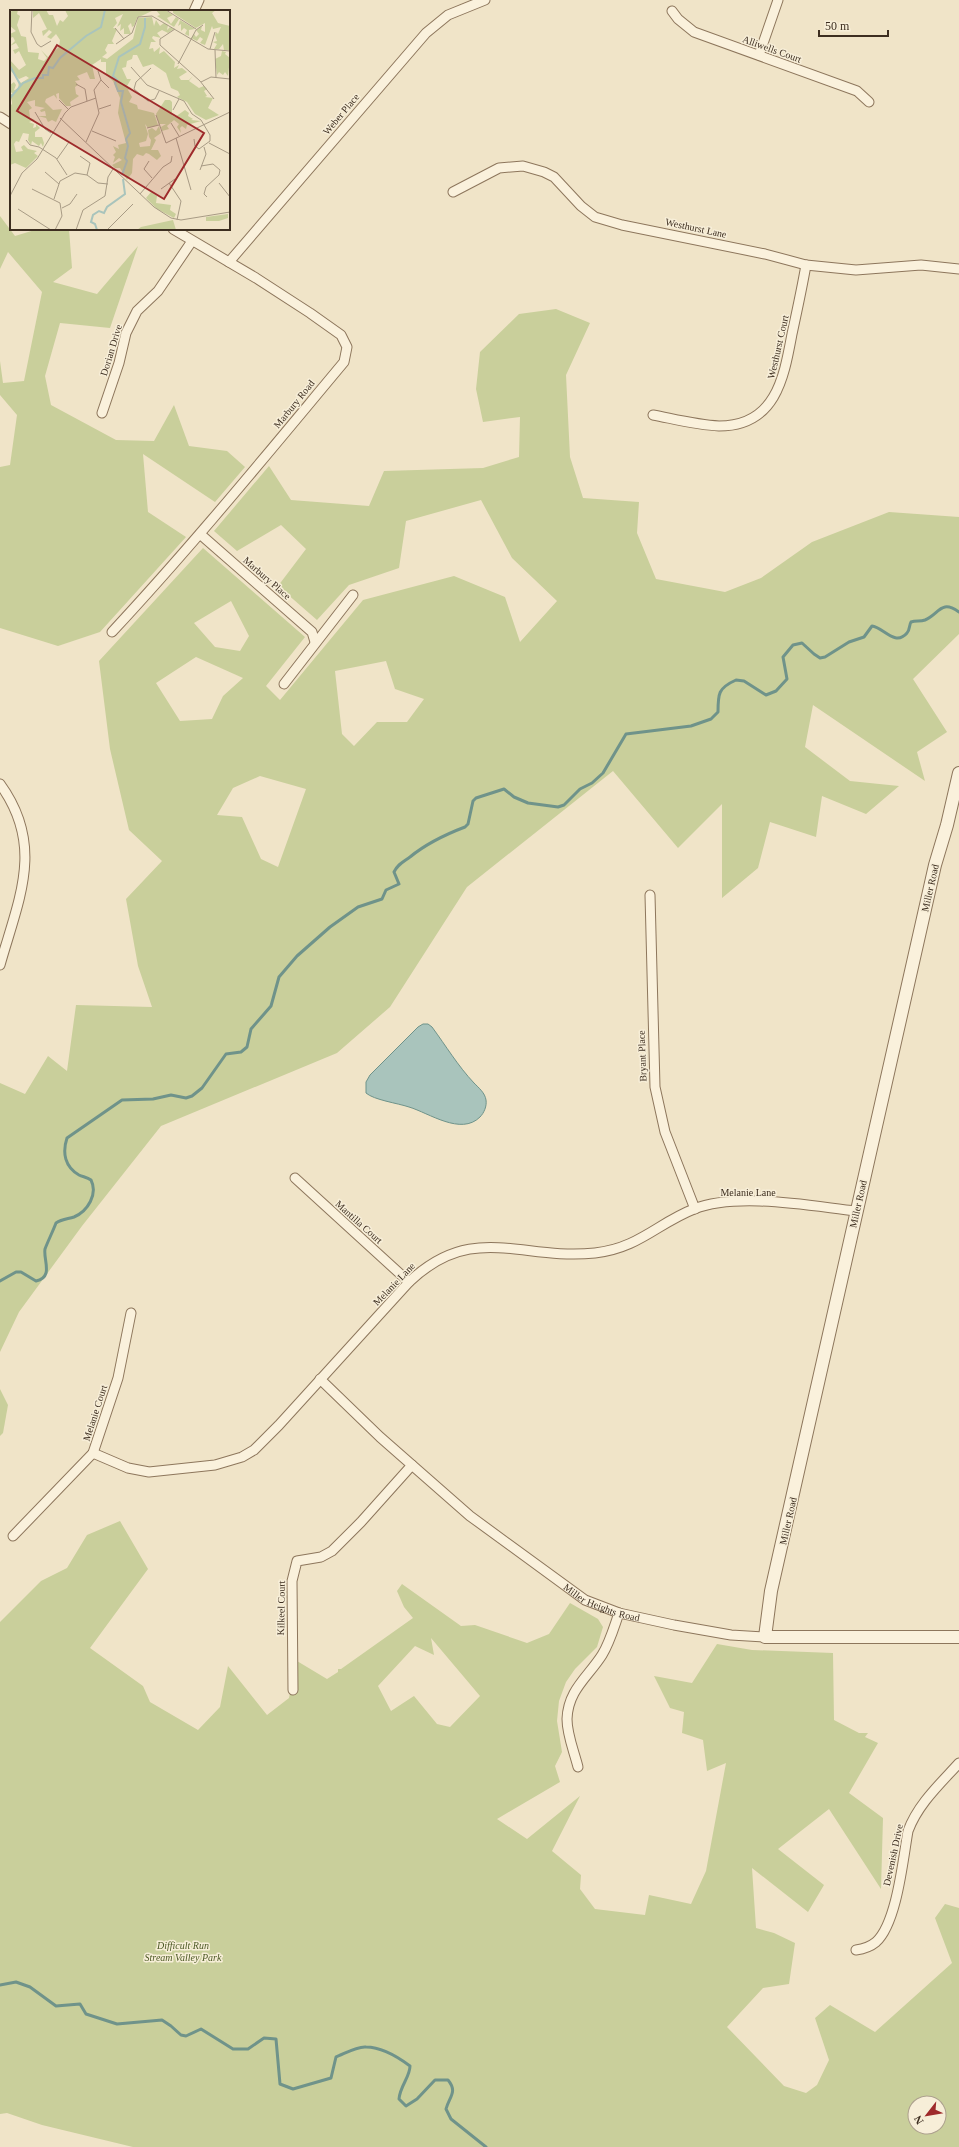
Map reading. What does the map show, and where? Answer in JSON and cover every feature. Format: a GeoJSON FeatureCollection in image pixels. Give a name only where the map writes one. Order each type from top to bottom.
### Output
{"type":"FeatureCollection","features":[{"type":"Feature","properties":{"kind":"street"},"geometry":{"type":"LineString","coordinates":[[194,10],[199,0]]}},
{"type":"Feature","properties":{"kind":"street","name":"Weber Place"},"geometry":{"type":"LineString","coordinates":[[228,262],[426,33],[448,15],[485,0]]}},
{"type":"Feature","properties":{"kind":"street"},"geometry":{"type":"LineString","coordinates":[[758,55],[778,0]]}},
{"type":"Feature","properties":{"kind":"street","name":"Alliwells Court"},"geometry":{"type":"LineString","coordinates":[[672,10],[678,19],[694,32],[856,91],[869,102]]}},
{"type":"Feature","properties":{"kind":"street"},"geometry":{"type":"LineString","coordinates":[[0,117],[10,123]]}},
{"type":"Feature","properties":{"kind":"street","name":"Westhurst Lane"},"geometry":{"type":"LineString","coordinates":[[453,192],[499,168],[510,166],[534,168],[554,177],[581,206],[601,219],[765,254],[806,265],[856,270],[921,265],[959,269]]}},
{"type":"Feature","properties":{"kind":"street","name":"Marbury Road"},"geometry":{"type":"LineString","coordinates":[[112,632],[200,534],[344,362],[347,355],[347,347],[341,335],[310,313],[175,230]]}},
{"type":"Feature","properties":{"kind":"street","name":"Dorian Drive"},"geometry":{"type":"LineString","coordinates":[[102,412],[119,363],[126,332],[137,311],[158,291],[192,241]]}},
{"type":"Feature","properties":{"kind":"street","name":"Westhurst Court"},"geometry":{"type":"LineString","coordinates":[[653,415],[719,426],[743,421],[763,409],[771,401],[782,382],[806,265]]}},
{"type":"Feature","properties":{"kind":"street","name":"Marbury Place"},"geometry":{"type":"LineString","coordinates":[[200,534],[312,632],[314,642]]}},
{"type":"Feature","properties":{"kind":"street"},"geometry":{"type":"LineString","coordinates":[[284,684],[314,642],[353,595]]}},
{"type":"Feature","properties":{"kind":"street","name":"Miller Road"},"geometry":{"type":"LineString","coordinates":[[765,1637],[772,1591],[856,1211],[935,865],[947,824],[959,773]]}},
{"type":"Feature","properties":{"kind":"street"},"geometry":{"type":"LineString","coordinates":[[0,784],[16,810],[22,827],[26,859],[21,890],[0,964]]}},
{"type":"Feature","properties":{"kind":"street","name":"Bryant Place"},"geometry":{"type":"LineString","coordinates":[[650,895],[655,1087],[665,1132],[695,1209]]}},
{"type":"Feature","properties":{"kind":"street","name":"Mantilla Court"},"geometry":{"type":"LineString","coordinates":[[295,1178],[409,1282]]}},
{"type":"Feature","properties":{"kind":"street","name":"Melanie Lane"},"geometry":{"type":"LineString","coordinates":[[93,1453],[128,1468],[149,1472],[185,1469],[229,1462],[254,1450],[409,1282],[431,1263],[463,1249],[490,1247],[576,1254],[615,1249],[646,1237],[695,1209],[722,1202],[766,1202],[856,1211]]}},
{"type":"Feature","properties":{"kind":"street","name":"Melanie Court"},"geometry":{"type":"LineString","coordinates":[[12,1536],[93,1453],[118,1378],[130,1313]]}},
{"type":"Feature","properties":{"kind":"street","name":"Miller Heights Road"},"geometry":{"type":"LineString","coordinates":[[320,1380],[470,1516],[572,1592],[590,1602],[620,1613],[731,1635],[765,1637],[959,1637]]}},
{"type":"Feature","properties":{"kind":"street","name":"Kilkeel Court"},"geometry":{"type":"LineString","coordinates":[[293,1690],[291,1649],[292,1581],[297,1561],[322,1557],[332,1551],[366,1517],[412,1465]]}},
{"type":"Feature","properties":{"kind":"street"},"geometry":{"type":"LineString","coordinates":[[578,1767],[567,1720],[570,1703],[576,1686],[598,1661],[607,1646],[620,1613]]}},
{"type":"Feature","properties":{"kind":"street","name":"Devenish Drive"},"geometry":{"type":"LineString","coordinates":[[856,1950],[869,1947],[882,1935],[894,1908],[908,1831],[912,1821],[926,1801],[959,1763]]}},
{"type":"Feature","properties":{"kind":"green space"},"geometry":{"type":"Polygon","coordinates":[[[0,216],[15,236],[35,230],[69,230],[72,268],[53,282],[97,294],[138,246],[110,328],[60,323],[45,376],[51,405],[116,440],[154,441],[174,405],[189,446],[227,451],[245,467],[215,502],[143,454],[148,512],[186,537],[100,632],[58,646],[0,628],[0,467],[10,465],[17,415],[0,395],[0,361],[3,383],[24,381],[42,292],[8,252],[0,269],[0,216]]]}},
{"type":"Feature","properties":{"kind":"green space"},"geometry":{"type":"Polygon","coordinates":[[[556,309],[590,323],[566,375],[570,457],[583,498],[639,502],[637,533],[656,579],[725,592],[761,578],[812,542],[889,512],[959,517],[959,634],[913,679],[947,732],[917,752],[925,781],[813,705],[805,747],[850,781],[899,786],[866,814],[822,796],[816,837],[770,822],[758,868],[722,898],[722,804],[678,848],[613,771],[467,887],[390,1007],[337,1053],[161,1126],[82,1226],[19,1312],[0,1352],[0,1083],[25,1094],[48,1056],[67,1071],[76,1005],[152,1007],[138,966],[126,899],[162,861],[129,830],[110,749],[99,661],[203,548],[305,637],[266,686],[280,700],[363,600],[454,576],[505,597],[520,642],[557,601],[512,558],[481,500],[406,521],[399,568],[349,585],[317,620],[278,586],[306,549],[281,525],[237,551],[214,531],[269,466],[291,500],[369,506],[384,471],[483,468],[519,457],[520,417],[483,422],[476,389],[480,352],[519,314],[556,309]],[[231,601],[194,623],[215,647],[240,651],[249,636],[231,601]],[[196,657],[156,683],[180,721],[212,719],[223,696],[243,678],[196,657]],[[386,661],[335,671],[342,734],[354,746],[377,722],[407,722],[424,699],[395,689],[386,661]],[[260,776],[233,788],[217,815],[242,817],[261,859],[278,867],[306,789],[260,776]]]}},
{"type":"Feature","properties":{"kind":"green space"},"geometry":{"type":"Polygon","coordinates":[[[0,1389],[8,1405],[3,1433],[0,1436],[0,1389]]]}},
{"type":"Feature","properties":{"kind":"green space","name":"Difficult Run Stream Valley Park"},"geometry":{"type":"Polygon","coordinates":[[[120,1521],[148,1569],[90,1648],[143,1686],[150,1702],[198,1730],[220,1707],[228,1666],[267,1715],[289,1698],[297,1661],[327,1679],[338,1672],[338,1669],[341,1669],[413,1618],[404,1607],[397,1591],[402,1584],[461,1626],[475,1625],[527,1643],[549,1634],[570,1603],[598,1619],[603,1627],[597,1647],[575,1669],[566,1682],[559,1701],[557,1721],[562,1752],[555,1766],[560,1782],[497,1819],[527,1839],[580,1796],[552,1851],[581,1875],[580,1889],[595,1909],[645,1915],[649,1895],[691,1904],[706,1871],[726,1763],[707,1771],[703,1740],[682,1733],[684,1712],[670,1708],[654,1676],[692,1683],[717,1644],[752,1650],[833,1653],[834,1720],[859,1733],[868,1733],[865,1737],[878,1743],[849,1793],[883,1818],[881,1889],[829,1809],[778,1849],[824,1885],[808,1912],[752,1868],[756,1928],[774,1933],[795,1943],[789,1984],[763,1988],[727,2027],[784,2086],[806,2093],[817,2085],[829,2060],[815,2018],[830,2005],[875,2032],[952,1963],[935,1918],[945,1904],[959,1908],[959,2147],[133,2147],[42,2125],[7,2113],[0,2114],[0,1622],[41,1581],[67,1568],[87,1535],[120,1521]],[[431,1638],[434,1655],[415,1646],[378,1686],[391,1711],[414,1696],[437,1724],[450,1727],[480,1696],[431,1638]]]}},
{"type":"Feature","properties":{"kind":"water"},"geometry":{"type":"Polygon","coordinates":[[[423,1024],[428,1024],[432,1027],[463,1070],[482,1091],[485,1097],[486,1107],[484,1111],[480,1117],[472,1122],[454,1124],[409,1107],[374,1098],[366,1093],[366,1082],[370,1075],[418,1027],[423,1024]]]}},
{"type":"Feature","properties":{"kind":"waterway"},"geometry":{"type":"LineString","coordinates":[[0,1281],[16,1272],[21,1272],[36,1281],[45,1276],[45,1249],[56,1223],[74,1217],[84,1211],[90,1202],[93,1185],[91,1180],[74,1172],[68,1164],[65,1154],[67,1138],[122,1100],[153,1099],[171,1095],[186,1098],[192,1096],[202,1088],[226,1054],[241,1052],[247,1047],[251,1029],[271,1006],[279,977],[297,956],[330,927],[358,907],[382,899],[386,890],[399,884],[394,872],[401,863],[429,843],[465,827],[468,824],[473,801],[476,798],[504,789],[514,797],[528,803],[558,807],[564,805],[580,789],[592,783],[603,773],[626,734],[691,726],[711,719],[718,712],[720,692],[736,680],[744,681],[766,695],[776,691],[787,679],[783,657],[793,645],[802,643],[820,658],[825,657],[849,642],[864,637],[872,626],[898,638],[903,637],[907,633],[911,622],[925,620],[944,607],[953,608],[959,612]]}},
{"type":"Feature","properties":{"kind":"waterway"},"geometry":{"type":"LineString","coordinates":[[0,1985],[16,1982],[30,1987],[56,2006],[80,2004],[86,2014],[117,2024],[162,2020],[181,2035],[186,2036],[201,2029],[233,2049],[248,2049],[264,2038],[276,2039],[280,2084],[293,2089],[331,2078],[336,2057],[351,2050],[362,2047],[372,2047],[395,2056],[410,2066],[410,2070],[401,2090],[399,2099],[406,2106],[417,2099],[435,2080],[448,2080],[453,2091],[446,2109],[451,2119],[486,2147]]}}]}
